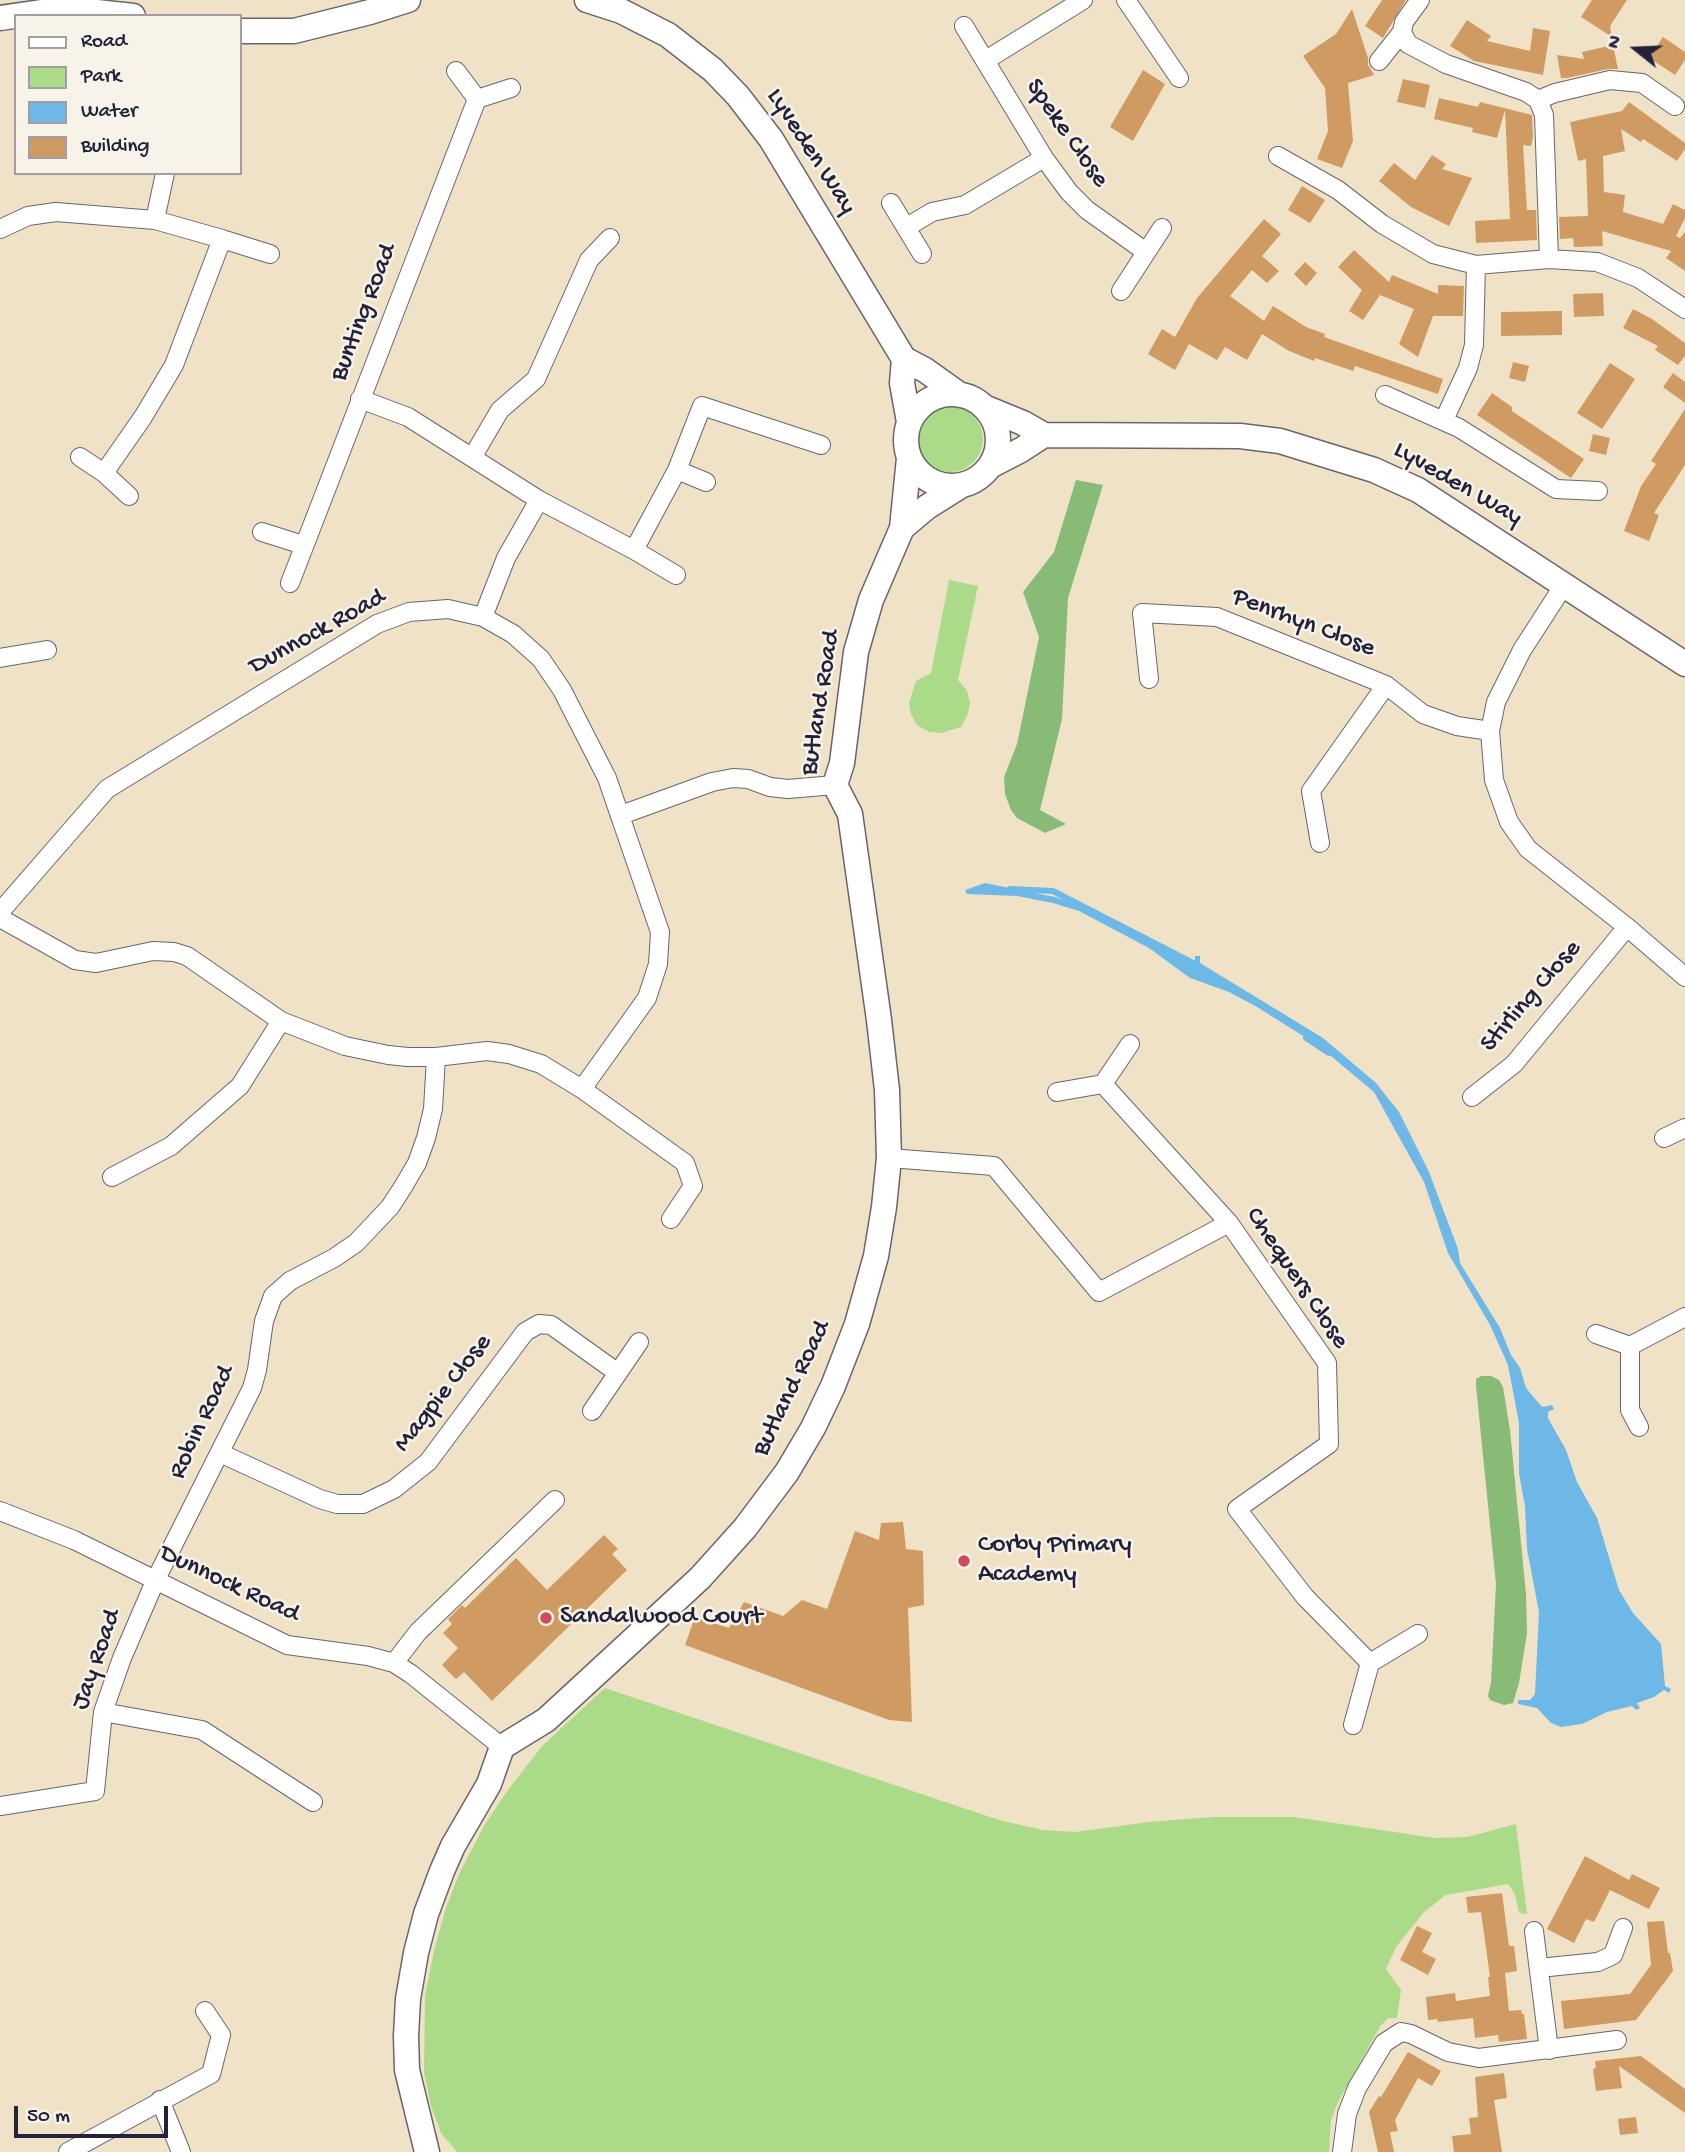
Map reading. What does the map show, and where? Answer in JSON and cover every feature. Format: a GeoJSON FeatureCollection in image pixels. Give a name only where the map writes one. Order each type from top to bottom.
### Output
{"type":"FeatureCollection","features":[{"type":"Feature","properties":{"kind":"street"},"geometry":{"type":"LineString","coordinates":[[242,31],[294,31],[408,0]]}},
{"type":"Feature","properties":{"kind":"street","name":"Lyveden Way"},"geometry":{"type":"LineString","coordinates":[[587,0],[621,11],[668,35],[713,70],[738,96],[771,139],[904,359],[960,395]]}},
{"type":"Feature","properties":{"kind":"street"},"geometry":{"type":"LineString","coordinates":[[986,60],[1083,0]]}},
{"type":"Feature","properties":{"kind":"street"},"geometry":{"type":"LineString","coordinates":[[1126,0],[1179,78]]}},
{"type":"Feature","properties":{"kind":"street"},"geometry":{"type":"LineString","coordinates":[[1379,61],[1402,33],[1404,22],[1420,0]]}},
{"type":"Feature","properties":{"kind":"street"},"geometry":{"type":"LineString","coordinates":[[28,14],[49,11],[115,14]]}},
{"type":"Feature","properties":{"kind":"street","name":"Speke Close"},"geometry":{"type":"LineString","coordinates":[[964,26],[1044,158],[1069,192],[1087,210],[1146,252]]}},
{"type":"Feature","properties":{"kind":"street"},"geometry":{"type":"LineString","coordinates":[[1402,33],[1408,44],[1447,64],[1526,92],[1538,100],[1544,115],[1549,259]]}},
{"type":"Feature","properties":{"kind":"street"},"geometry":{"type":"LineString","coordinates":[[456,71],[477,99],[512,88]]}},
{"type":"Feature","properties":{"kind":"street"},"geometry":{"type":"LineString","coordinates":[[1538,100],[1555,93],[1610,80],[1642,83],[1675,106]]}},
{"type":"Feature","properties":{"kind":"street","name":"Bunting Road"},"geometry":{"type":"LineString","coordinates":[[290,583],[477,99]]}},
{"type":"Feature","properties":{"kind":"street"},"geometry":{"type":"LineString","coordinates":[[1278,156],[1338,190],[1382,224],[1433,254],[1476,265],[1549,259],[1597,262],[1637,278],[1685,309]]}},
{"type":"Feature","properties":{"kind":"street"},"geometry":{"type":"LineString","coordinates":[[907,227],[932,212],[965,205],[1044,158]]}},
{"type":"Feature","properties":{"kind":"street"},"geometry":{"type":"LineString","coordinates":[[155,220],[165,175]]}},
{"type":"Feature","properties":{"kind":"street"},"geometry":{"type":"LineString","coordinates":[[891,203],[922,254]]}},
{"type":"Feature","properties":{"kind":"street"},"geometry":{"type":"LineString","coordinates":[[0,229],[28,216],[56,212],[155,220],[270,254]]}},
{"type":"Feature","properties":{"kind":"street"},"geometry":{"type":"LineString","coordinates":[[1121,291],[1162,228]]}},
{"type":"Feature","properties":{"kind":"street"},"geometry":{"type":"LineString","coordinates":[[473,456],[500,410],[536,379],[589,260],[610,238]]}},
{"type":"Feature","properties":{"kind":"street"},"geometry":{"type":"LineString","coordinates":[[104,472],[143,417],[174,365],[222,239]]}},
{"type":"Feature","properties":{"kind":"street"},"geometry":{"type":"LineString","coordinates":[[1444,420],[1468,368],[1474,345],[1476,265]]}},
{"type":"Feature","properties":{"kind":"street"},"geometry":{"type":"LineString","coordinates":[[904,359],[902,383],[909,422]]}},
{"type":"Feature","properties":{"kind":"street"},"geometry":{"type":"LineString","coordinates":[[990,466],[998,444],[997,430],[984,407],[970,397],[942,395],[928,400],[909,422],[905,436],[909,458],[921,475],[933,483],[947,486],[962,485],[975,480],[990,466],[1044,435]]}},
{"type":"Feature","properties":{"kind":"street"},"geometry":{"type":"LineString","coordinates":[[1385,395],[1444,420],[1556,489],[1598,491]]}},
{"type":"Feature","properties":{"kind":"street"},"geometry":{"type":"LineString","coordinates":[[360,399],[408,417],[539,500],[677,575]]}},
{"type":"Feature","properties":{"kind":"street"},"geometry":{"type":"LineString","coordinates":[[634,550],[677,470],[702,406],[821,445]]}},
{"type":"Feature","properties":{"kind":"street","name":"Lyveden Way"},"geometry":{"type":"LineString","coordinates":[[984,407],[1044,435],[1240,436],[1280,441],[1374,470],[1418,490],[1685,664]]}},
{"type":"Feature","properties":{"kind":"street"},"geometry":{"type":"LineString","coordinates":[[80,457],[104,472],[129,496]]}},
{"type":"Feature","properties":{"kind":"street","name":"Butland Road"},"geometry":{"type":"LineString","coordinates":[[502,1747],[546,1720],[700,1577],[745,1528],[787,1472],[813,1429],[857,1324],[876,1256],[889,1158],[887,1090],[850,814],[835,785],[842,763],[856,652],[871,600],[902,528],[909,458]]}},
{"type":"Feature","properties":{"kind":"street"},"geometry":{"type":"LineString","coordinates":[[677,470],[706,482]]}},
{"type":"Feature","properties":{"kind":"street","name":"Butland Road"},"geometry":{"type":"LineString","coordinates":[[902,528],[927,507],[962,485]]}},
{"type":"Feature","properties":{"kind":"street"},"geometry":{"type":"LineString","coordinates":[[483,617],[506,558],[539,500]]}},
{"type":"Feature","properties":{"kind":"street"},"geometry":{"type":"LineString","coordinates":[[262,532],[303,545]]}},
{"type":"Feature","properties":{"kind":"street"},"geometry":{"type":"LineString","coordinates":[[1564,585],[1506,677],[1496,702],[1490,731],[1494,780],[1509,822],[1528,849],[1627,927],[1685,977]]}},
{"type":"Feature","properties":{"kind":"street","name":"Dunnock Road"},"geometry":{"type":"LineString","coordinates":[[0,912],[107,789],[172,749],[377,624],[409,612],[448,609],[483,617],[513,635],[541,659],[562,690],[607,778],[660,932],[658,964],[647,998],[582,1089]]}},
{"type":"Feature","properties":{"kind":"street","name":"Penrhyn Close"},"geometry":{"type":"LineString","coordinates":[[1149,680],[1142,612],[1217,617],[1386,685],[1423,714],[1457,726],[1490,731]]}},
{"type":"Feature","properties":{"kind":"street"},"geometry":{"type":"LineString","coordinates":[[0,658],[47,650]]}},
{"type":"Feature","properties":{"kind":"street","name":"Penrhyn Close"},"geometry":{"type":"LineString","coordinates":[[1320,843],[1311,791],[1386,685]]}},
{"type":"Feature","properties":{"kind":"street"},"geometry":{"type":"LineString","coordinates":[[621,815],[712,782],[733,778],[788,789],[835,785]]}},
{"type":"Feature","properties":{"kind":"street"},"geometry":{"type":"LineString","coordinates":[[0,918],[75,960],[96,963],[153,951],[187,956],[281,1021],[316,1037],[367,1052],[436,1057],[487,1051],[541,1064],[582,1089],[685,1163],[693,1186],[671,1219]]}},
{"type":"Feature","properties":{"kind":"street","name":"Stirling Close"},"geometry":{"type":"LineString","coordinates":[[1472,1097],[1514,1064],[1627,927]]}},
{"type":"Feature","properties":{"kind":"street"},"geometry":{"type":"LineString","coordinates":[[112,1177],[171,1146],[240,1086],[281,1021]]}},
{"type":"Feature","properties":{"kind":"street"},"geometry":{"type":"LineString","coordinates":[[1057,1093],[1103,1084],[1130,1044]]}},
{"type":"Feature","properties":{"kind":"street","name":"Robin Road"},"geometry":{"type":"LineString","coordinates":[[156,1579],[252,1388],[264,1321],[273,1296],[290,1281],[356,1243],[390,1207],[417,1163],[433,1109],[436,1057]]}},
{"type":"Feature","properties":{"kind":"street","name":"Chequers Close"},"geometry":{"type":"LineString","coordinates":[[1103,1084],[1229,1223],[1327,1363],[1329,1444],[1237,1509],[1305,1597],[1370,1662]]}},
{"type":"Feature","properties":{"kind":"street"},"geometry":{"type":"LineString","coordinates":[[1664,1138],[1685,1128]]}},
{"type":"Feature","properties":{"kind":"street"},"geometry":{"type":"LineString","coordinates":[[889,1158],[994,1166],[1099,1292],[1229,1223]]}},
{"type":"Feature","properties":{"kind":"street"},"geometry":{"type":"LineString","coordinates":[[1596,1334],[1630,1346],[1685,1317]]}},
{"type":"Feature","properties":{"kind":"street","name":"Magpie Close"},"geometry":{"type":"LineString","coordinates":[[220,1453],[320,1499],[337,1504],[363,1504],[394,1489],[428,1462],[525,1332],[539,1324],[551,1325],[618,1373]]}},
{"type":"Feature","properties":{"kind":"street"},"geometry":{"type":"LineString","coordinates":[[592,1411],[639,1342]]}},
{"type":"Feature","properties":{"kind":"street"},"geometry":{"type":"LineString","coordinates":[[1630,1346],[1630,1410],[1639,1427]]}},
{"type":"Feature","properties":{"kind":"street"},"geometry":{"type":"LineString","coordinates":[[394,1663],[418,1632],[555,1500]]}},
{"type":"Feature","properties":{"kind":"street","name":"Dunnock Road"},"geometry":{"type":"LineString","coordinates":[[0,1511],[74,1540],[287,1645],[368,1656],[394,1663],[502,1747]]}},
{"type":"Feature","properties":{"kind":"street","name":"Jay Road"},"geometry":{"type":"LineString","coordinates":[[0,1807],[95,1791],[103,1712],[122,1658],[156,1579]]}},
{"type":"Feature","properties":{"kind":"street"},"geometry":{"type":"LineString","coordinates":[[1353,1725],[1370,1662],[1418,1634]]}},
{"type":"Feature","properties":{"kind":"street"},"geometry":{"type":"LineString","coordinates":[[103,1712],[202,1730],[313,1802]]}},
{"type":"Feature","properties":{"kind":"street"},"geometry":{"type":"LineString","coordinates":[[427,2152],[407,2070],[408,2011],[416,1952],[442,1871],[453,1846],[489,1784],[502,1747]]}},
{"type":"Feature","properties":{"kind":"street"},"geometry":{"type":"LineString","coordinates":[[1539,1968],[1598,1962],[1613,1955],[1623,1928]]}},
{"type":"Feature","properties":{"kind":"street"},"geometry":{"type":"LineString","coordinates":[[1534,1931],[1549,2049]]}},
{"type":"Feature","properties":{"kind":"street"},"geometry":{"type":"LineString","coordinates":[[68,2152],[211,2074],[221,2035],[205,2011]]}},
{"type":"Feature","properties":{"kind":"street"},"geometry":{"type":"LineString","coordinates":[[1342,2152],[1347,2114],[1357,2088],[1384,2043],[1401,2032],[1448,2052],[1479,2058],[1616,2040]]}},
{"type":"Feature","properties":{"kind":"street"},"geometry":{"type":"LineString","coordinates":[[160,2100],[181,2152]]}},
{"type":"Feature","properties":{"kind":"green space"},"geometry":{"type":"Polygon","coordinates":[[[950,406],[963,409],[973,416],[980,426],[983,439],[980,452],[973,462],[963,469],[950,472],[937,469],[927,462],[920,452],[917,439],[920,426],[927,416],[937,409],[950,406]]]}},
{"type":"Feature","properties":{"kind":"green space"},"geometry":{"type":"Polygon","coordinates":[[[1076,480],[1103,485],[1068,598],[1062,719],[1040,810],[1066,824],[1045,833],[1017,818],[1011,810],[1005,794],[1004,777],[1017,744],[1039,637],[1023,592],[1054,552],[1076,480]]]}},
{"type":"Feature","properties":{"kind":"green space"},"geometry":{"type":"Polygon","coordinates":[[[949,580],[978,586],[958,680],[967,691],[970,702],[968,714],[961,727],[941,733],[929,732],[917,725],[909,703],[916,681],[931,673],[949,580]]]}},
{"type":"Feature","properties":{"kind":"green space"},"geometry":{"type":"Polygon","coordinates":[[[1491,1376],[1499,1380],[1503,1387],[1510,1430],[1526,1594],[1527,1633],[1519,1683],[1513,1703],[1504,1705],[1490,1700],[1488,1696],[1496,1584],[1476,1386],[1476,1379],[1491,1376]]]}},
{"type":"Feature","properties":{"kind":"green space"},"geometry":{"type":"Polygon","coordinates":[[[605,1688],[999,1820],[1043,1830],[1075,1832],[1213,1817],[1294,1817],[1435,1838],[1467,1837],[1516,1824],[1527,1914],[1519,1913],[1515,1894],[1508,1884],[1446,1895],[1424,1912],[1396,1947],[1386,1969],[1401,1990],[1397,2018],[1389,2018],[1381,2025],[1338,2102],[1331,2121],[1329,2152],[457,2152],[441,2133],[431,2106],[424,2072],[425,1996],[446,1908],[459,1874],[485,1824],[510,1787],[543,1745],[605,1688]]]}},
{"type":"Feature","properties":{"kind":"water"},"geometry":{"type":"Polygon","coordinates":[[[985,883],[1077,904],[1184,960],[1195,962],[1195,956],[1200,956],[1200,963],[1323,1038],[1376,1083],[1399,1112],[1429,1172],[1458,1249],[1460,1263],[1500,1328],[1511,1355],[1520,1368],[1526,1388],[1542,1407],[1552,1405],[1554,1409],[1548,1412],[1548,1418],[1566,1450],[1577,1482],[1597,1518],[1619,1590],[1633,1613],[1661,1644],[1665,1686],[1671,1689],[1669,1693],[1664,1690],[1637,1703],[1640,1708],[1636,1710],[1632,1706],[1607,1712],[1582,1724],[1561,1727],[1551,1723],[1537,1708],[1518,1704],[1518,1700],[1530,1700],[1535,1694],[1539,1612],[1527,1549],[1525,1506],[1519,1474],[1519,1423],[1508,1365],[1490,1325],[1448,1253],[1424,1182],[1374,1092],[1319,1046],[1257,1007],[1229,992],[1190,978],[1149,948],[1079,911],[1017,896],[967,894],[965,890],[985,883]]]}},
{"type":"Feature","properties":{"kind":"building"},"geometry":{"type":"Polygon","coordinates":[[[1382,0],[1406,0],[1383,38],[1365,26],[1382,0]]]}},
{"type":"Feature","properties":{"kind":"building"},"geometry":{"type":"Polygon","coordinates":[[[1592,0],[1627,0],[1610,26],[1612,37],[1581,17],[1592,0]]]}},
{"type":"Feature","properties":{"kind":"building"},"geometry":{"type":"Polygon","coordinates":[[[1352,9],[1368,65],[1374,75],[1348,83],[1353,141],[1342,168],[1317,159],[1328,131],[1325,88],[1303,56],[1336,34],[1352,9]]]}},
{"type":"Feature","properties":{"kind":"building"},"geometry":{"type":"Polygon","coordinates":[[[1467,20],[1491,36],[1487,41],[1530,51],[1533,28],[1550,31],[1543,75],[1474,61],[1450,46],[1467,20]]]}},
{"type":"Feature","properties":{"kind":"building"},"geometry":{"type":"Polygon","coordinates":[[[1663,37],[1685,52],[1685,60],[1675,75],[1649,58],[1663,37]]]}},
{"type":"Feature","properties":{"kind":"building"},"geometry":{"type":"Polygon","coordinates":[[[1613,45],[1618,69],[1561,78],[1557,55],[1584,59],[1582,52],[1613,45]]]}},
{"type":"Feature","properties":{"kind":"building"},"geometry":{"type":"Polygon","coordinates":[[[1143,70],[1165,84],[1133,141],[1110,127],[1143,70]]]}},
{"type":"Feature","properties":{"kind":"building"},"geometry":{"type":"Polygon","coordinates":[[[1403,79],[1430,85],[1425,108],[1397,102],[1403,79]]]}},
{"type":"Feature","properties":{"kind":"building"},"geometry":{"type":"Polygon","coordinates":[[[1439,98],[1478,107],[1480,102],[1532,115],[1531,146],[1523,145],[1527,210],[1536,210],[1537,240],[1476,243],[1475,221],[1510,219],[1505,110],[1497,138],[1472,132],[1473,128],[1434,119],[1439,98]]]}},
{"type":"Feature","properties":{"kind":"building"},"geometry":{"type":"Polygon","coordinates":[[[1629,102],[1685,143],[1685,149],[1677,161],[1643,139],[1641,142],[1621,129],[1625,151],[1603,156],[1604,192],[1625,195],[1623,212],[1663,224],[1673,204],[1685,210],[1685,218],[1676,236],[1680,238],[1685,232],[1685,271],[1666,258],[1671,251],[1602,231],[1603,246],[1574,247],[1573,238],[1560,239],[1559,217],[1588,216],[1586,159],[1578,161],[1570,122],[1622,111],[1629,102]]]}},
{"type":"Feature","properties":{"kind":"building"},"geometry":{"type":"Polygon","coordinates":[[[1432,155],[1446,164],[1442,169],[1472,178],[1449,226],[1411,207],[1379,181],[1394,163],[1415,180],[1432,155]]]}},
{"type":"Feature","properties":{"kind":"building"},"geometry":{"type":"Polygon","coordinates":[[[1302,186],[1325,200],[1310,223],[1288,210],[1302,186]]]}},
{"type":"Feature","properties":{"kind":"building"},"geometry":{"type":"Polygon","coordinates":[[[1264,219],[1281,234],[1262,256],[1279,271],[1267,283],[1252,270],[1230,296],[1264,321],[1273,306],[1306,327],[1325,334],[1324,337],[1443,379],[1438,394],[1355,366],[1353,371],[1315,358],[1314,361],[1289,351],[1262,334],[1247,360],[1225,347],[1217,360],[1189,344],[1175,370],[1148,354],[1162,329],[1175,337],[1197,298],[1264,219]]]}},
{"type":"Feature","properties":{"kind":"building"},"geometry":{"type":"Polygon","coordinates":[[[1354,250],[1389,282],[1392,275],[1438,294],[1438,285],[1464,286],[1463,316],[1433,316],[1418,357],[1399,344],[1414,309],[1380,295],[1363,320],[1349,311],[1362,290],[1338,267],[1354,250]]]}},
{"type":"Feature","properties":{"kind":"building"},"geometry":{"type":"Polygon","coordinates":[[[1305,262],[1317,273],[1306,286],[1294,274],[1305,262]]]}},
{"type":"Feature","properties":{"kind":"building"},"geometry":{"type":"Polygon","coordinates":[[[1603,293],[1604,316],[1574,317],[1573,294],[1603,293]]]}},
{"type":"Feature","properties":{"kind":"building"},"geometry":{"type":"Polygon","coordinates":[[[1633,309],[1685,343],[1685,356],[1678,365],[1655,350],[1658,346],[1623,328],[1633,309]]]}},
{"type":"Feature","properties":{"kind":"building"},"geometry":{"type":"Polygon","coordinates":[[[1562,311],[1562,335],[1501,336],[1501,312],[1562,311]]]}},
{"type":"Feature","properties":{"kind":"building"},"geometry":{"type":"Polygon","coordinates":[[[1513,362],[1529,366],[1525,382],[1509,378],[1513,362]]]}},
{"type":"Feature","properties":{"kind":"building"},"geometry":{"type":"Polygon","coordinates":[[[1610,363],[1635,379],[1602,429],[1577,413],[1610,363]]]}},
{"type":"Feature","properties":{"kind":"building"},"geometry":{"type":"Polygon","coordinates":[[[1673,373],[1685,382],[1685,403],[1663,387],[1673,373]]]}},
{"type":"Feature","properties":{"kind":"building"},"geometry":{"type":"Polygon","coordinates":[[[1492,393],[1512,407],[1512,411],[1584,459],[1571,478],[1477,415],[1492,393]]]}},
{"type":"Feature","properties":{"kind":"building"},"geometry":{"type":"Polygon","coordinates":[[[1685,409],[1685,465],[1654,513],[1659,515],[1649,541],[1624,531],[1641,486],[1656,464],[1651,461],[1685,409]]]}},
{"type":"Feature","properties":{"kind":"building"},"geometry":{"type":"Polygon","coordinates":[[[1593,434],[1610,438],[1606,455],[1589,451],[1593,434]]]}},
{"type":"Feature","properties":{"kind":"building"},"geometry":{"type":"Polygon","coordinates":[[[903,1522],[906,1549],[923,1551],[924,1605],[908,1608],[912,1722],[889,1720],[685,1645],[695,1617],[729,1628],[744,1602],[783,1616],[802,1600],[827,1609],[855,1531],[879,1540],[881,1523],[903,1522]]]}},
{"type":"Feature","properties":{"kind":"building","name":"Sandalwood Court"},"geometry":{"type":"Polygon","coordinates":[[[604,1535],[618,1549],[612,1554],[627,1570],[492,1701],[464,1672],[456,1679],[442,1665],[458,1648],[443,1633],[452,1624],[448,1619],[462,1605],[465,1608],[516,1558],[547,1590],[604,1535]]]}},
{"type":"Feature","properties":{"kind":"building"},"geometry":{"type":"Polygon","coordinates":[[[1585,1856],[1629,1880],[1632,1874],[1660,1888],[1649,1909],[1610,1890],[1594,1922],[1586,1919],[1574,1943],[1547,1929],[1585,1856]]]}},
{"type":"Feature","properties":{"kind":"building"},"geometry":{"type":"Polygon","coordinates":[[[1502,1893],[1509,1946],[1514,1946],[1517,1971],[1505,1973],[1509,2011],[1521,2010],[1524,2014],[1527,2039],[1499,2042],[1498,2035],[1475,2038],[1473,2018],[1438,2022],[1437,2019],[1428,2020],[1426,1997],[1455,1993],[1456,2001],[1490,1996],[1481,1912],[1468,1913],[1466,1897],[1502,1893]]]}},
{"type":"Feature","properties":{"kind":"building"},"geometry":{"type":"Polygon","coordinates":[[[1664,1921],[1673,1971],[1636,2020],[1564,2029],[1561,2001],[1630,1994],[1651,1965],[1647,1922],[1664,1921]]]}},
{"type":"Feature","properties":{"kind":"building"},"geometry":{"type":"Polygon","coordinates":[[[1417,1926],[1432,1933],[1422,1952],[1436,1959],[1428,1975],[1400,1960],[1417,1926]]]}},
{"type":"Feature","properties":{"kind":"building"},"geometry":{"type":"Polygon","coordinates":[[[1408,2052],[1441,2071],[1432,2086],[1418,2078],[1395,2120],[1398,2131],[1390,2132],[1394,2152],[1378,2152],[1369,2112],[1408,2052]]]}},
{"type":"Feature","properties":{"kind":"building"},"geometry":{"type":"Polygon","coordinates":[[[1641,2056],[1685,2089],[1685,2113],[1619,2066],[1622,2088],[1596,2091],[1593,2069],[1596,2068],[1595,2061],[1641,2056]]]}},
{"type":"Feature","properties":{"kind":"building"},"geometry":{"type":"Polygon","coordinates":[[[1504,2073],[1507,2098],[1494,2100],[1502,2152],[1454,2152],[1452,2136],[1471,2134],[1469,2118],[1478,2117],[1475,2077],[1504,2073]]]}},
{"type":"Feature","properties":{"kind":"building"},"geometry":{"type":"Polygon","coordinates":[[[1636,2117],[1638,2133],[1620,2135],[1618,2119],[1636,2117]]]}},
{"type":"Feature","properties":{"kind":"waterway"},"geometry":{"type":"LineString","coordinates":[[1010,889],[1053,891],[1195,964]]}},
{"type":"Feature","properties":{"kind":"waterway"},"geometry":{"type":"LineString","coordinates":[[1306,1038],[1329,1053]]}},
{"type":"Feature","properties":{"kind":"place","name":"Corby Primary Academy"},"geometry":{"type":"Point","coordinates":[964,1561]}},
{"type":"Feature","properties":{"kind":"place","name":"Sandalwood Court"},"geometry":{"type":"Point","coordinates":[546,1618]}}]}
